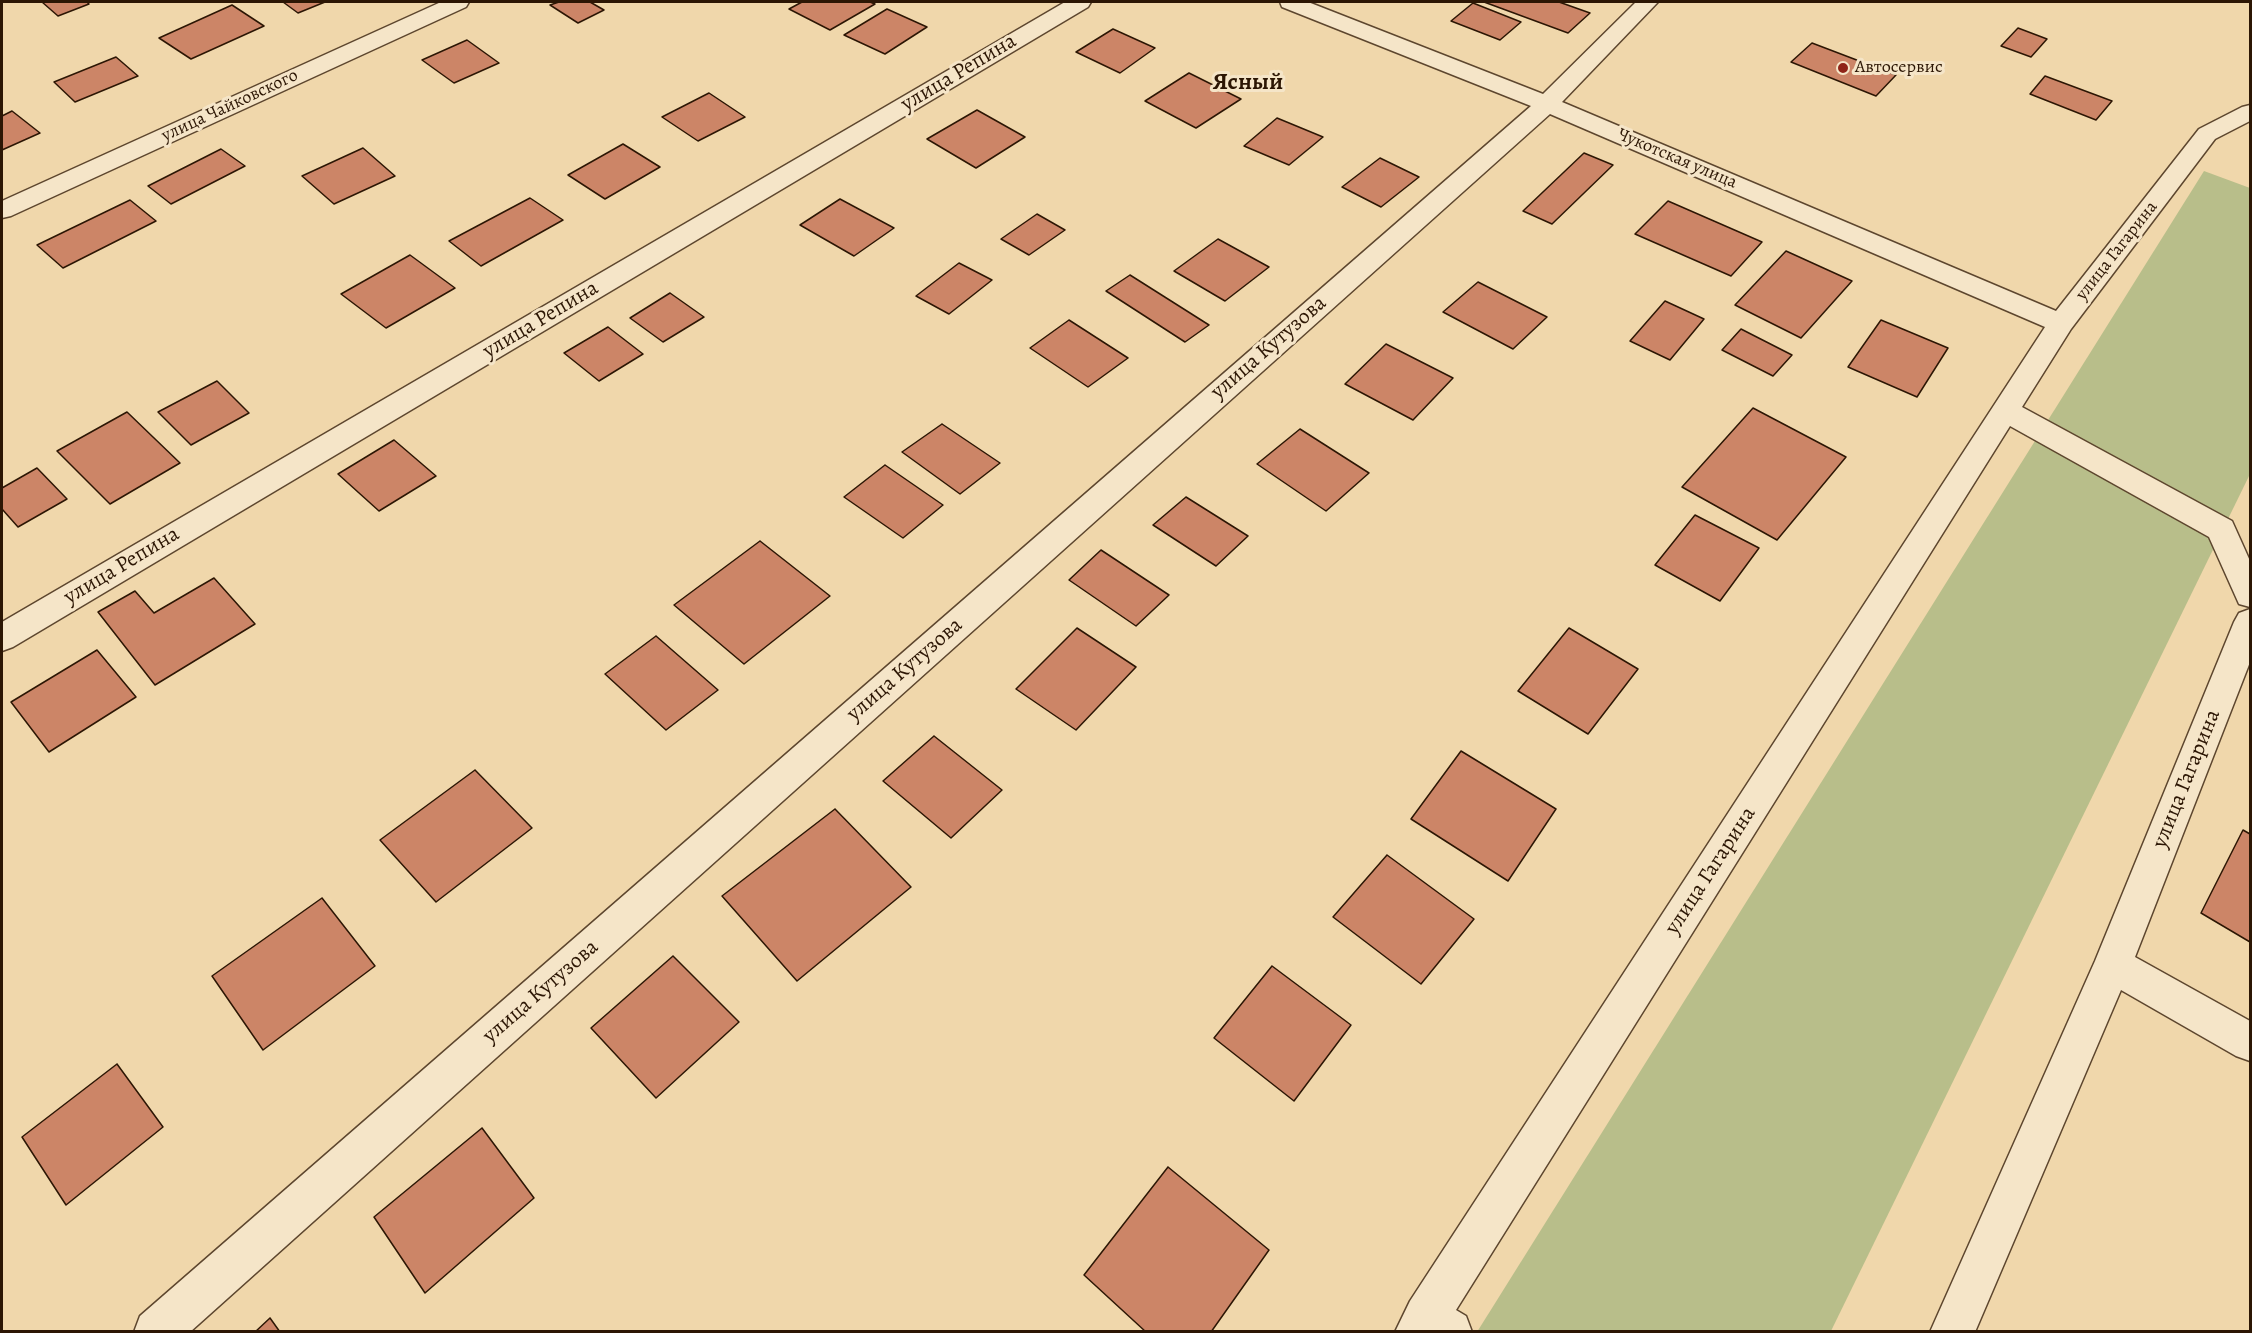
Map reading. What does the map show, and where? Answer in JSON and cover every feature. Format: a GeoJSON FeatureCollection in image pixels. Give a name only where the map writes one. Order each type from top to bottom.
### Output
{"type":"FeatureCollection","features":[{"type":"Feature","properties":{"kind":"street","name":"улица Чайковского"},"geometry":{"type":"LineString","coordinates":[[2,210],[458,2]]}},
{"type":"Feature","properties":{"kind":"street","name":"улица Репина"},"geometry":{"type":"LineString","coordinates":[[2,638],[1080,2]]}},
{"type":"Feature","properties":{"kind":"street","name":"Чукотская улица"},"geometry":{"type":"LineString","coordinates":[[1290,2],[1546,104],[2061,323]]}},
{"type":"Feature","properties":{"kind":"street","name":"улица Кутузова"},"geometry":{"type":"LineString","coordinates":[[156,1332],[1546,104],[1648,2]]}},
{"type":"Feature","properties":{"kind":"street","name":"улица Гагарина"},"geometry":{"type":"LineString","coordinates":[[1431,1327],[2061,323],[2207,134],[2250,112]]}},
{"type":"Feature","properties":{"kind":"street"},"geometry":{"type":"LineString","coordinates":[[2005,411],[2221,529],[2250,595]]}},
{"type":"Feature","properties":{"kind":"street","name":"улица Гагарина"},"geometry":{"type":"LineString","coordinates":[[1952,1332],[2113,965],[2250,622]]}},
{"type":"Feature","properties":{"kind":"street"},"geometry":{"type":"LineString","coordinates":[[2113,965],[2250,1042]]}},
{"type":"Feature","properties":{"kind":"green space"},"geometry":{"type":"Polygon","coordinates":[[[2204,171],[2250,188],[2250,474],[1831,1331],[1477,1332],[2204,171]]]}},
{"type":"Feature","properties":{"kind":"building"},"geometry":{"type":"Polygon","coordinates":[[[42,2],[87,2],[89,4],[58,16],[42,2]]]}},
{"type":"Feature","properties":{"kind":"building"},"geometry":{"type":"Polygon","coordinates":[[[283,2],[325,2],[298,13],[283,2]]]}},
{"type":"Feature","properties":{"kind":"building"},"geometry":{"type":"Polygon","coordinates":[[[559,2],[590,2],[604,10],[578,23],[550,5],[559,2]]]}},
{"type":"Feature","properties":{"kind":"building"},"geometry":{"type":"Polygon","coordinates":[[[802,2],[870,2],[875,4],[830,30],[789,9],[802,2]]]}},
{"type":"Feature","properties":{"kind":"building"},"geometry":{"type":"Polygon","coordinates":[[[1484,2],[1559,2],[1590,13],[1568,33],[1484,2]]]}},
{"type":"Feature","properties":{"kind":"building"},"geometry":{"type":"Polygon","coordinates":[[[1473,3],[1521,22],[1500,40],[1451,21],[1473,3]]]}},
{"type":"Feature","properties":{"kind":"building"},"geometry":{"type":"Polygon","coordinates":[[[232,5],[264,26],[191,59],[159,38],[232,5]]]}},
{"type":"Feature","properties":{"kind":"building"},"geometry":{"type":"Polygon","coordinates":[[[887,9],[927,27],[885,54],[844,35],[887,9]]]}},
{"type":"Feature","properties":{"kind":"building"},"geometry":{"type":"Polygon","coordinates":[[[2018,28],[2047,39],[2031,57],[2001,46],[2018,28]]]}},
{"type":"Feature","properties":{"kind":"building"},"geometry":{"type":"Polygon","coordinates":[[[1113,29],[1155,48],[1120,73],[1076,52],[1113,29]]]}},
{"type":"Feature","properties":{"kind":"building"},"geometry":{"type":"Polygon","coordinates":[[[467,40],[499,63],[454,83],[422,60],[467,40]]]}},
{"type":"Feature","properties":{"kind":"building","name":"Автосервис"},"geometry":{"type":"Polygon","coordinates":[[[1812,43],[1896,75],[1876,96],[1791,62],[1812,43]]]}},
{"type":"Feature","properties":{"kind":"building"},"geometry":{"type":"Polygon","coordinates":[[[116,57],[138,76],[75,102],[54,82],[116,57]]]}},
{"type":"Feature","properties":{"kind":"building"},"geometry":{"type":"Polygon","coordinates":[[[1189,73],[1241,99],[1196,128],[1145,101],[1189,73]]]}},
{"type":"Feature","properties":{"kind":"building"},"geometry":{"type":"Polygon","coordinates":[[[2045,76],[2112,101],[2096,120],[2030,94],[2045,76]]]}},
{"type":"Feature","properties":{"kind":"building"},"geometry":{"type":"Polygon","coordinates":[[[709,93],[745,117],[698,141],[662,117],[709,93]]]}},
{"type":"Feature","properties":{"kind":"building"},"geometry":{"type":"Polygon","coordinates":[[[977,110],[1025,137],[976,168],[927,139],[977,110]]]}},
{"type":"Feature","properties":{"kind":"building"},"geometry":{"type":"Polygon","coordinates":[[[12,111],[40,133],[2,150],[2,116],[12,111]]]}},
{"type":"Feature","properties":{"kind":"building"},"geometry":{"type":"Polygon","coordinates":[[[1277,118],[1323,137],[1289,165],[1244,146],[1277,118]]]}},
{"type":"Feature","properties":{"kind":"building"},"geometry":{"type":"Polygon","coordinates":[[[623,144],[660,167],[605,199],[568,175],[623,144]]]}},
{"type":"Feature","properties":{"kind":"building"},"geometry":{"type":"Polygon","coordinates":[[[363,148],[395,176],[334,204],[302,176],[363,148]]]}},
{"type":"Feature","properties":{"kind":"building"},"geometry":{"type":"Polygon","coordinates":[[[221,149],[245,166],[171,204],[148,186],[221,149]]]}},
{"type":"Feature","properties":{"kind":"building"},"geometry":{"type":"Polygon","coordinates":[[[1584,153],[1613,165],[1552,224],[1523,211],[1584,153]]]}},
{"type":"Feature","properties":{"kind":"building"},"geometry":{"type":"Polygon","coordinates":[[[1380,158],[1419,177],[1381,207],[1342,187],[1380,158]]]}},
{"type":"Feature","properties":{"kind":"building"},"geometry":{"type":"Polygon","coordinates":[[[530,198],[563,220],[481,266],[449,241],[530,198]]]}},
{"type":"Feature","properties":{"kind":"building"},"geometry":{"type":"Polygon","coordinates":[[[840,199],[894,228],[854,256],[800,225],[840,199]]]}},
{"type":"Feature","properties":{"kind":"building"},"geometry":{"type":"Polygon","coordinates":[[[130,200],[156,221],[63,268],[37,245],[130,200]]]}},
{"type":"Feature","properties":{"kind":"building"},"geometry":{"type":"Polygon","coordinates":[[[1668,201],[1762,242],[1731,276],[1635,234],[1668,201]]]}},
{"type":"Feature","properties":{"kind":"building"},"geometry":{"type":"Polygon","coordinates":[[[1037,214],[1065,230],[1029,255],[1001,239],[1037,214]]]}},
{"type":"Feature","properties":{"kind":"building"},"geometry":{"type":"Polygon","coordinates":[[[1218,239],[1269,267],[1225,301],[1174,271],[1218,239]]]}},
{"type":"Feature","properties":{"kind":"building"},"geometry":{"type":"Polygon","coordinates":[[[1786,251],[1852,281],[1801,338],[1735,305],[1786,251]]]}},
{"type":"Feature","properties":{"kind":"building"},"geometry":{"type":"Polygon","coordinates":[[[410,255],[455,288],[386,328],[341,294],[410,255]]]}},
{"type":"Feature","properties":{"kind":"building"},"geometry":{"type":"Polygon","coordinates":[[[959,263],[992,280],[949,314],[916,296],[959,263]]]}},
{"type":"Feature","properties":{"kind":"building"},"geometry":{"type":"Polygon","coordinates":[[[1130,275],[1209,325],[1185,342],[1106,291],[1130,275]]]}},
{"type":"Feature","properties":{"kind":"building"},"geometry":{"type":"Polygon","coordinates":[[[1478,282],[1547,317],[1513,349],[1443,312],[1478,282]]]}},
{"type":"Feature","properties":{"kind":"building"},"geometry":{"type":"Polygon","coordinates":[[[670,293],[704,317],[663,342],[630,318],[670,293]]]}},
{"type":"Feature","properties":{"kind":"building"},"geometry":{"type":"Polygon","coordinates":[[[1665,301],[1704,319],[1670,360],[1630,341],[1665,301]]]}},
{"type":"Feature","properties":{"kind":"building"},"geometry":{"type":"Polygon","coordinates":[[[1069,320],[1128,358],[1088,387],[1030,348],[1069,320]]]}},
{"type":"Feature","properties":{"kind":"building"},"geometry":{"type":"Polygon","coordinates":[[[1881,320],[1948,348],[1917,397],[1848,367],[1881,320]]]}},
{"type":"Feature","properties":{"kind":"building"},"geometry":{"type":"Polygon","coordinates":[[[608,327],[643,354],[599,381],[564,353],[608,327]]]}},
{"type":"Feature","properties":{"kind":"building"},"geometry":{"type":"Polygon","coordinates":[[[1741,329],[1792,355],[1773,376],[1722,350],[1741,329]]]}},
{"type":"Feature","properties":{"kind":"building"},"geometry":{"type":"Polygon","coordinates":[[[1386,344],[1453,378],[1413,420],[1345,384],[1386,344]]]}},
{"type":"Feature","properties":{"kind":"building"},"geometry":{"type":"Polygon","coordinates":[[[217,381],[249,413],[191,445],[158,412],[217,381]]]}},
{"type":"Feature","properties":{"kind":"building"},"geometry":{"type":"Polygon","coordinates":[[[1753,408],[1846,457],[1777,540],[1682,487],[1753,408]]]}},
{"type":"Feature","properties":{"kind":"building"},"geometry":{"type":"Polygon","coordinates":[[[127,412],[180,463],[110,504],[57,451],[127,412]]]}},
{"type":"Feature","properties":{"kind":"building"},"geometry":{"type":"Polygon","coordinates":[[[942,424],[1000,463],[960,494],[902,452],[942,424]]]}},
{"type":"Feature","properties":{"kind":"building"},"geometry":{"type":"Polygon","coordinates":[[[1300,429],[1369,473],[1326,511],[1257,464],[1300,429]]]}},
{"type":"Feature","properties":{"kind":"building"},"geometry":{"type":"Polygon","coordinates":[[[394,440],[436,476],[379,511],[338,474],[394,440]]]}},
{"type":"Feature","properties":{"kind":"building"},"geometry":{"type":"Polygon","coordinates":[[[885,465],[943,505],[903,538],[844,497],[885,465]]]}},
{"type":"Feature","properties":{"kind":"building"},"geometry":{"type":"Polygon","coordinates":[[[37,468],[67,499],[18,527],[2,509],[2,488],[37,468]]]}},
{"type":"Feature","properties":{"kind":"building"},"geometry":{"type":"Polygon","coordinates":[[[1186,497],[1248,536],[1216,566],[1153,525],[1186,497]]]}},
{"type":"Feature","properties":{"kind":"building"},"geometry":{"type":"Polygon","coordinates":[[[1695,515],[1759,548],[1720,601],[1655,565],[1695,515]]]}},
{"type":"Feature","properties":{"kind":"building"},"geometry":{"type":"Polygon","coordinates":[[[760,541],[830,596],[744,664],[674,605],[760,541]]]}},
{"type":"Feature","properties":{"kind":"building"},"geometry":{"type":"Polygon","coordinates":[[[1101,550],[1169,595],[1136,626],[1069,580],[1101,550]]]}},
{"type":"Feature","properties":{"kind":"building"},"geometry":{"type":"Polygon","coordinates":[[[214,578],[255,624],[155,685],[98,612],[135,591],[154,613],[214,578]]]}},
{"type":"Feature","properties":{"kind":"building"},"geometry":{"type":"Polygon","coordinates":[[[1077,628],[1136,667],[1076,730],[1016,689],[1077,628]]]}},
{"type":"Feature","properties":{"kind":"building"},"geometry":{"type":"Polygon","coordinates":[[[1569,628],[1638,669],[1588,734],[1518,691],[1569,628]]]}},
{"type":"Feature","properties":{"kind":"building"},"geometry":{"type":"Polygon","coordinates":[[[656,636],[718,690],[666,730],[605,674],[656,636]]]}},
{"type":"Feature","properties":{"kind":"building"},"geometry":{"type":"Polygon","coordinates":[[[97,650],[136,697],[49,752],[11,702],[97,650]]]}},
{"type":"Feature","properties":{"kind":"building"},"geometry":{"type":"Polygon","coordinates":[[[934,736],[1002,790],[951,838],[883,781],[934,736]]]}},
{"type":"Feature","properties":{"kind":"building"},"geometry":{"type":"Polygon","coordinates":[[[1461,751],[1556,809],[1508,881],[1411,819],[1461,751]]]}},
{"type":"Feature","properties":{"kind":"building"},"geometry":{"type":"Polygon","coordinates":[[[475,770],[532,828],[436,902],[380,840],[475,770]]]}},
{"type":"Feature","properties":{"kind":"building"},"geometry":{"type":"Polygon","coordinates":[[[835,809],[911,887],[797,981],[722,896],[835,809]]]}},
{"type":"Feature","properties":{"kind":"building"},"geometry":{"type":"Polygon","coordinates":[[[2243,830],[2250,834],[2250,942],[2201,913],[2243,830]]]}},
{"type":"Feature","properties":{"kind":"building"},"geometry":{"type":"Polygon","coordinates":[[[1387,855],[1474,919],[1421,984],[1333,917],[1387,855]]]}},
{"type":"Feature","properties":{"kind":"building"},"geometry":{"type":"Polygon","coordinates":[[[322,898],[375,966],[263,1050],[212,976],[322,898]]]}},
{"type":"Feature","properties":{"kind":"building"},"geometry":{"type":"Polygon","coordinates":[[[673,956],[739,1022],[656,1098],[591,1028],[673,956]]]}},
{"type":"Feature","properties":{"kind":"building"},"geometry":{"type":"Polygon","coordinates":[[[1272,966],[1351,1025],[1294,1101],[1214,1038],[1272,966]]]}},
{"type":"Feature","properties":{"kind":"building"},"geometry":{"type":"Polygon","coordinates":[[[117,1064],[163,1127],[66,1205],[22,1137],[117,1064]]]}},
{"type":"Feature","properties":{"kind":"building"},"geometry":{"type":"Polygon","coordinates":[[[482,1128],[534,1198],[425,1293],[374,1217],[482,1128]]]}},
{"type":"Feature","properties":{"kind":"building"},"geometry":{"type":"Polygon","coordinates":[[[1168,1167],[1269,1250],[1211,1332],[1146,1332],[1084,1275],[1168,1167]]]}},
{"type":"Feature","properties":{"kind":"building"},"geometry":{"type":"Polygon","coordinates":[[[270,1318],[280,1332],[255,1332],[270,1318]]]}},
{"type":"Feature","properties":{"kind":"place","name":"Автосервис"},"geometry":{"type":"Point","coordinates":[1843,68]}},
{"type":"Feature","properties":{"kind":"district","name":"Ясный"},"geometry":{"type":"Point","coordinates":[1248,83]}}]}
